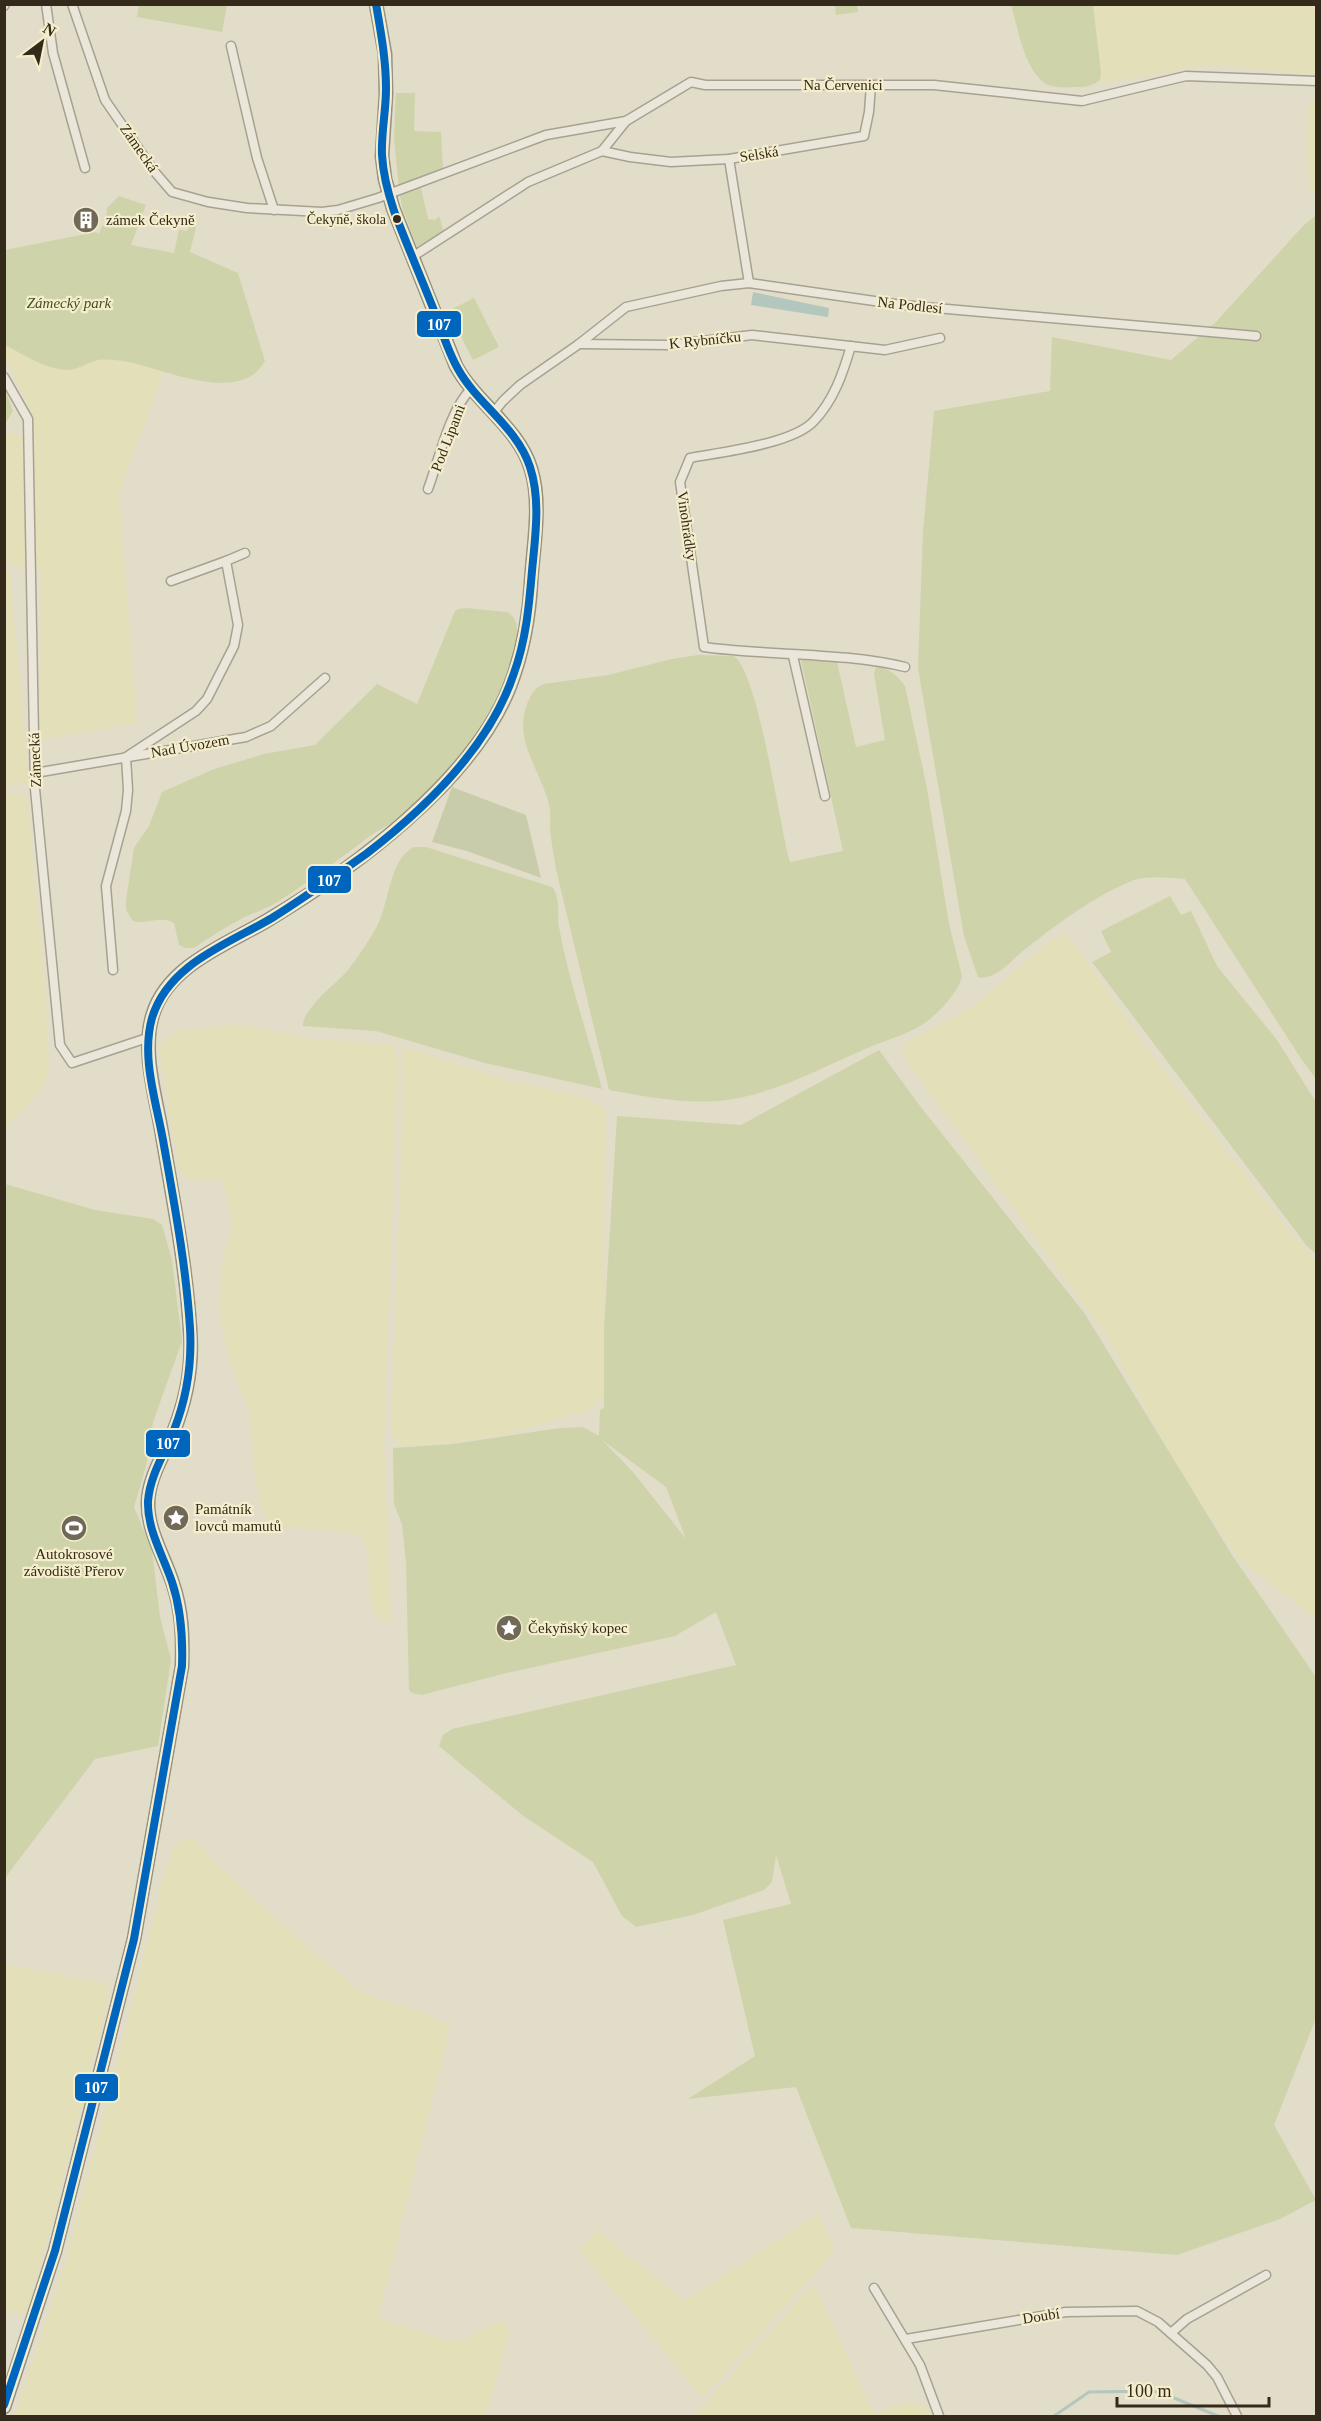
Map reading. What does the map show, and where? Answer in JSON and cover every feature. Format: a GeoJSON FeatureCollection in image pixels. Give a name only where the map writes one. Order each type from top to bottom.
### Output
{"type":"FeatureCollection","features":[{"type":"Feature","properties":{"kind":"main road","name":"Pod Lipami"},"geometry":{"type":"LineString","coordinates":[[4,2407],[55,2251],[134,1939],[182,1666],[183,1631],[179,1608],[153,1532],[148,1507],[154,1476],[180,1411],[188,1379],[191,1346],[180,1250],[152,1074],[150,1037],[152,1016],[157,1004],[180,974],[194,963],[319,887],[426,801],[463,762],[504,700],[520,656],[526,629],[535,496],[533,476],[526,456],[493,413],[471,390],[456,366],[388,193],[382,156],[386,54],[376,4]]}},
{"type":"Feature","properties":{"kind":"street"},"geometry":{"type":"LineString","coordinates":[[46,4],[53,53],[85,168]]}},
{"type":"Feature","properties":{"kind":"street","name":"Zámecká"},"geometry":{"type":"LineString","coordinates":[[72,4],[105,100],[154,171],[172,192],[208,202],[274,210],[331,212],[388,193]]}},
{"type":"Feature","properties":{"kind":"street"},"geometry":{"type":"LineString","coordinates":[[231,46],[257,158],[274,210]]}},
{"type":"Feature","properties":{"kind":"street","name":"Na Červenici"},"geometry":{"type":"LineString","coordinates":[[388,193],[546,135],[626,121],[691,82],[705,85],[934,85],[1082,100],[1186,76],[1317,81]]}},
{"type":"Feature","properties":{"kind":"street","name":"Selská"},"geometry":{"type":"LineString","coordinates":[[602,151],[671,162],[729,159],[864,136],[871,85]]}},
{"type":"Feature","properties":{"kind":"street"},"geometry":{"type":"LineString","coordinates":[[412,257],[528,182],[602,151],[626,121]]}},
{"type":"Feature","properties":{"kind":"street"},"geometry":{"type":"LineString","coordinates":[[729,159],[749,283]]}},
{"type":"Feature","properties":{"kind":"street","name":"Na Podlesí"},"geometry":{"type":"LineString","coordinates":[[579,344],[626,306],[722,286],[749,283],[902,305],[1256,336]]}},
{"type":"Feature","properties":{"kind":"street","name":"K Rybníčku"},"geometry":{"type":"LineString","coordinates":[[579,344],[670,345],[752,335],[885,350],[940,338]]}},
{"type":"Feature","properties":{"kind":"street"},"geometry":{"type":"LineString","coordinates":[[493,413],[520,385],[579,344]]}},
{"type":"Feature","properties":{"kind":"street","name":"Vinohrádky"},"geometry":{"type":"LineString","coordinates":[[850,346],[839,383],[813,422],[780,440],[690,458],[680,482],[704,647],[793,656],[878,661],[905,667]]}},
{"type":"Feature","properties":{"kind":"street","name":"Zámecká"},"geometry":{"type":"LineString","coordinates":[[4,377],[28,419],[35,772],[60,1045],[72,1063],[150,1037]]}},
{"type":"Feature","properties":{"kind":"street","name":"Pod Lipami"},"geometry":{"type":"LineString","coordinates":[[428,489],[457,411],[471,390]]}},
{"type":"Feature","properties":{"kind":"street"},"geometry":{"type":"LineString","coordinates":[[171,582],[245,553]]}},
{"type":"Feature","properties":{"kind":"street"},"geometry":{"type":"LineString","coordinates":[[113,970],[106,886],[126,811],[128,790],[126,757],[196,711],[207,699],[234,646],[238,625],[226,561]]}},
{"type":"Feature","properties":{"kind":"street"},"geometry":{"type":"LineString","coordinates":[[793,656],[825,796]]}},
{"type":"Feature","properties":{"kind":"street","name":"Nad Úvozem"},"geometry":{"type":"LineString","coordinates":[[35,772],[246,737],[271,726],[326,678]]}},
{"type":"Feature","properties":{"kind":"street"},"geometry":{"type":"LineString","coordinates":[[1171,2333],[1186,2319],[1266,2275]]}},
{"type":"Feature","properties":{"kind":"street"},"geometry":{"type":"LineString","coordinates":[[874,2288],[920,2365],[939,2416]]}},
{"type":"Feature","properties":{"kind":"street","name":"Doubí"},"geometry":{"type":"LineString","coordinates":[[906,2339],[1048,2314],[1122,2309],[1137,2311],[1171,2333],[1213,2371],[1237,2416]]}},
{"type":"Feature","properties":{"kind":"shaded area"},"geometry":{"type":"Polygon","coordinates":[[[1093,5],[1316,5],[1316,75],[1229,66],[1203,66],[1102,83],[1093,5]]]}},
{"type":"Feature","properties":{"kind":"shaded area"},"geometry":{"type":"Polygon","coordinates":[[[1316,97],[1316,195],[1310,189],[1306,148],[1309,106],[1316,97]]]}},
{"type":"Feature","properties":{"kind":"shaded area"},"geometry":{"type":"Polygon","coordinates":[[[753,292],[829,308],[828,317],[751,305],[753,292]]]}},
{"type":"Feature","properties":{"kind":"shaded area"},"geometry":{"type":"Polygon","coordinates":[[[4,345],[50,367],[71,370],[98,360],[123,361],[164,371],[119,493],[137,723],[39,740],[42,571],[5,563],[5,432],[23,436],[25,396],[5,358],[4,345]]]}},
{"type":"Feature","properties":{"kind":"shaded area"},"geometry":{"type":"Polygon","coordinates":[[[4,569],[10,570],[29,782],[5,787],[4,569]]]}},
{"type":"Feature","properties":{"kind":"shaded area"},"geometry":{"type":"Polygon","coordinates":[[[18,792],[27,799],[45,983],[49,1068],[44,1085],[5,1130],[4,795],[18,792]]]}},
{"type":"Feature","properties":{"kind":"shaded area"},"geometry":{"type":"Polygon","coordinates":[[[1064,934],[1071,939],[1154,1058],[1292,1235],[1316,1261],[1316,1619],[1240,1560],[1180,1471],[1108,1338],[906,1060],[903,1050],[906,1042],[980,1001],[1051,940],[1064,934]]]}},
{"type":"Feature","properties":{"kind":"shaded area"},"geometry":{"type":"Polygon","coordinates":[[[224,1025],[250,1026],[310,1039],[387,1044],[394,1046],[398,1060],[384,1440],[391,1620],[387,1623],[378,1617],[371,1607],[368,1550],[362,1537],[354,1533],[278,1525],[262,1514],[254,1468],[250,1415],[230,1360],[221,1323],[220,1297],[223,1260],[233,1222],[222,1182],[217,1179],[200,1181],[190,1179],[182,1175],[178,1167],[159,1047],[178,1031],[224,1025]]]}},
{"type":"Feature","properties":{"kind":"shaded area"},"geometry":{"type":"Polygon","coordinates":[[[402,1048],[506,1080],[591,1100],[605,1109],[604,1397],[590,1410],[498,1436],[409,1446],[394,1440],[391,1429],[403,1109],[402,1048]]]}},
{"type":"Feature","properties":{"kind":"shaded area"},"geometry":{"type":"Polygon","coordinates":[[[181,1839],[195,1840],[220,1867],[276,1919],[357,1989],[375,1998],[429,2014],[450,2027],[379,2314],[380,2319],[446,2340],[465,2339],[498,2322],[504,2324],[509,2329],[509,2336],[486,2416],[14,2416],[67,2257],[167,1866],[175,1846],[181,1839]]]}},
{"type":"Feature","properties":{"kind":"shaded area"},"geometry":{"type":"Polygon","coordinates":[[[5,1964],[104,1983],[109,1989],[109,1997],[57,2205],[29,2305],[22,2315],[5,2312],[5,1964]]]}},
{"type":"Feature","properties":{"kind":"shaded area"},"geometry":{"type":"Polygon","coordinates":[[[818,2214],[835,2251],[703,2398],[579,2249],[597,2230],[684,2301],[818,2214]]]}},
{"type":"Feature","properties":{"kind":"shaded area"},"geometry":{"type":"Polygon","coordinates":[[[809,2288],[817,2290],[874,2414],[911,2402],[924,2405],[932,2416],[694,2416],[809,2288]]]}},
{"type":"Feature","properties":{"kind":"green space"},"geometry":{"type":"Polygon","coordinates":[[[139,4],[227,5],[222,32],[137,17],[139,4]]]}},
{"type":"Feature","properties":{"kind":"green space"},"geometry":{"type":"Polygon","coordinates":[[[835,5],[857,5],[858,12],[836,15],[835,5]]]}},
{"type":"Feature","properties":{"kind":"green space"},"geometry":{"type":"Polygon","coordinates":[[[1011,5],[1093,5],[1100,80],[1084,87],[1060,87],[1046,84],[1038,78],[1027,59],[1011,5]]]}},
{"type":"Feature","properties":{"kind":"green space"},"geometry":{"type":"Polygon","coordinates":[[[396,93],[415,93],[414,131],[441,132],[443,172],[399,189],[394,138],[396,93]]]}},
{"type":"Feature","properties":{"kind":"green space"},"geometry":{"type":"Polygon","coordinates":[[[420,184],[428,219],[435,220],[439,216],[444,232],[417,247],[402,207],[399,191],[420,184]]]}},
{"type":"Feature","properties":{"kind":"green space","name":"Zámecký park"},"geometry":{"type":"Polygon","coordinates":[[[119,196],[146,205],[131,245],[174,253],[179,230],[187,231],[189,225],[196,227],[190,252],[238,273],[265,361],[253,374],[238,381],[219,383],[178,376],[123,361],[109,360],[98,360],[69,370],[60,369],[52,368],[5,345],[5,250],[96,232],[99,234],[102,226],[106,226],[107,208],[119,196]]]}},
{"type":"Feature","properties":{"kind":"green space"},"geometry":{"type":"Polygon","coordinates":[[[1316,215],[1316,1079],[1185,879],[1146,878],[1120,886],[1092,901],[1066,919],[1000,971],[987,977],[978,977],[964,936],[918,668],[923,532],[934,411],[1050,391],[1052,337],[1171,360],[1215,323],[1303,226],[1316,215]]]}},
{"type":"Feature","properties":{"kind":"green space"},"geometry":{"type":"Polygon","coordinates":[[[474,298],[499,347],[473,360],[448,311],[474,298]]]}},
{"type":"Feature","properties":{"kind":"green space"},"geometry":{"type":"Polygon","coordinates":[[[4,386],[13,411],[5,424],[4,424],[4,386]]]}},
{"type":"Feature","properties":{"kind":"green space"},"geometry":{"type":"Polygon","coordinates":[[[466,608],[507,612],[516,622],[517,642],[503,685],[478,730],[428,791],[390,824],[372,834],[287,896],[232,924],[194,948],[179,945],[174,923],[170,921],[133,921],[126,910],[126,900],[134,848],[149,826],[162,792],[214,769],[264,754],[315,745],[377,684],[417,704],[455,611],[466,608]]]}},
{"type":"Feature","properties":{"kind":"green space"},"geometry":{"type":"Polygon","coordinates":[[[698,655],[734,656],[743,669],[760,719],[790,862],[843,851],[801,660],[837,662],[856,747],[885,740],[874,674],[876,667],[889,671],[905,686],[927,788],[949,924],[962,976],[953,995],[942,1008],[920,1026],[900,1036],[801,1078],[764,1091],[727,1100],[697,1102],[668,1100],[609,1090],[556,869],[550,833],[549,805],[523,731],[528,700],[535,689],[544,684],[608,675],[698,655]]]}},
{"type":"Feature","properties":{"kind":"green space"},"geometry":{"type":"Polygon","coordinates":[[[452,787],[526,815],[541,878],[467,851],[432,842],[452,787]]]}},
{"type":"Feature","properties":{"kind":"green space"},"geometry":{"type":"Polygon","coordinates":[[[414,847],[426,847],[552,887],[558,901],[559,927],[568,968],[602,1089],[485,1063],[376,1031],[303,1026],[304,1019],[314,1004],[348,970],[370,939],[381,918],[394,872],[405,853],[414,847]]]}},
{"type":"Feature","properties":{"kind":"green space"},"geometry":{"type":"Polygon","coordinates":[[[1170,896],[1181,915],[1191,911],[1217,966],[1277,1040],[1316,1102],[1316,1254],[1307,1246],[1092,962],[1111,952],[1101,931],[1170,896]]]}},
{"type":"Feature","properties":{"kind":"green space"},"geometry":{"type":"Polygon","coordinates":[[[879,1050],[920,1106],[1085,1314],[1232,1555],[1316,1677],[1316,2018],[1274,2125],[1316,2200],[1280,2219],[1177,2255],[851,2228],[796,2087],[688,2099],[755,2056],[723,1920],[791,1904],[776,1855],[772,1882],[764,1890],[693,1915],[636,1927],[622,1916],[593,1862],[522,1815],[439,1746],[443,1735],[452,1729],[736,1665],[716,1612],[675,1636],[502,1674],[422,1695],[409,1690],[406,1562],[402,1524],[394,1504],[393,1448],[453,1444],[560,1428],[583,1427],[599,1436],[600,1410],[604,1408],[604,1327],[617,1116],[741,1125],[879,1050]],[[602,1440],[633,1472],[686,1539],[666,1487],[602,1440]]]}},
{"type":"Feature","properties":{"kind":"green space","name":"Autokrosové závodiště Přerov"},"geometry":{"type":"Polygon","coordinates":[[[5,1184],[95,1210],[153,1219],[162,1225],[172,1260],[182,1341],[153,1422],[146,1466],[134,1507],[152,1550],[160,1617],[171,1659],[158,1746],[95,1759],[5,1878],[5,1184]]]}},
{"type":"Feature","properties":{"kind":"waterway"},"geometry":{"type":"LineString","coordinates":[[1054,2416],[1089,2392],[1153,2391],[1218,2416]]}},
{"type":"Feature","properties":{"kind":"transit line","name":"107"},"geometry":{"type":"LineString","coordinates":[[4,2405],[55,2251],[134,1939],[182,1666],[182,1634],[178,1602],[148,1512],[149,1491],[182,1405],[188,1379],[190,1341],[186,1281],[149,1063],[148,1048],[152,1018],[160,999],[185,969],[201,957],[272,918],[366,854],[411,817],[454,774],[489,726],[503,700],[518,661],[526,623],[536,519],[535,493],[530,467],[516,440],[466,382],[454,362],[394,211],[383,162],[386,78],[376,4]]}},
{"type":"Feature","properties":{"kind":"place","name":"Čekyně, škola"},"geometry":{"type":"Point","coordinates":[397,219]}},
{"type":"Feature","properties":{"kind":"place","name":"zámek Čekyně"},"geometry":{"type":"Point","coordinates":[86,220]}},
{"type":"Feature","properties":{"kind":"place","name":"Památník lovců mamutů"},"geometry":{"type":"Point","coordinates":[176,1518]}},
{"type":"Feature","properties":{"kind":"place","name":"Autokrosové závodiště Přerov"},"geometry":{"type":"Point","coordinates":[74,1528]}},
{"type":"Feature","properties":{"kind":"place","name":"Čekyňský kopec"},"geometry":{"type":"Point","coordinates":[509,1628]}}]}
